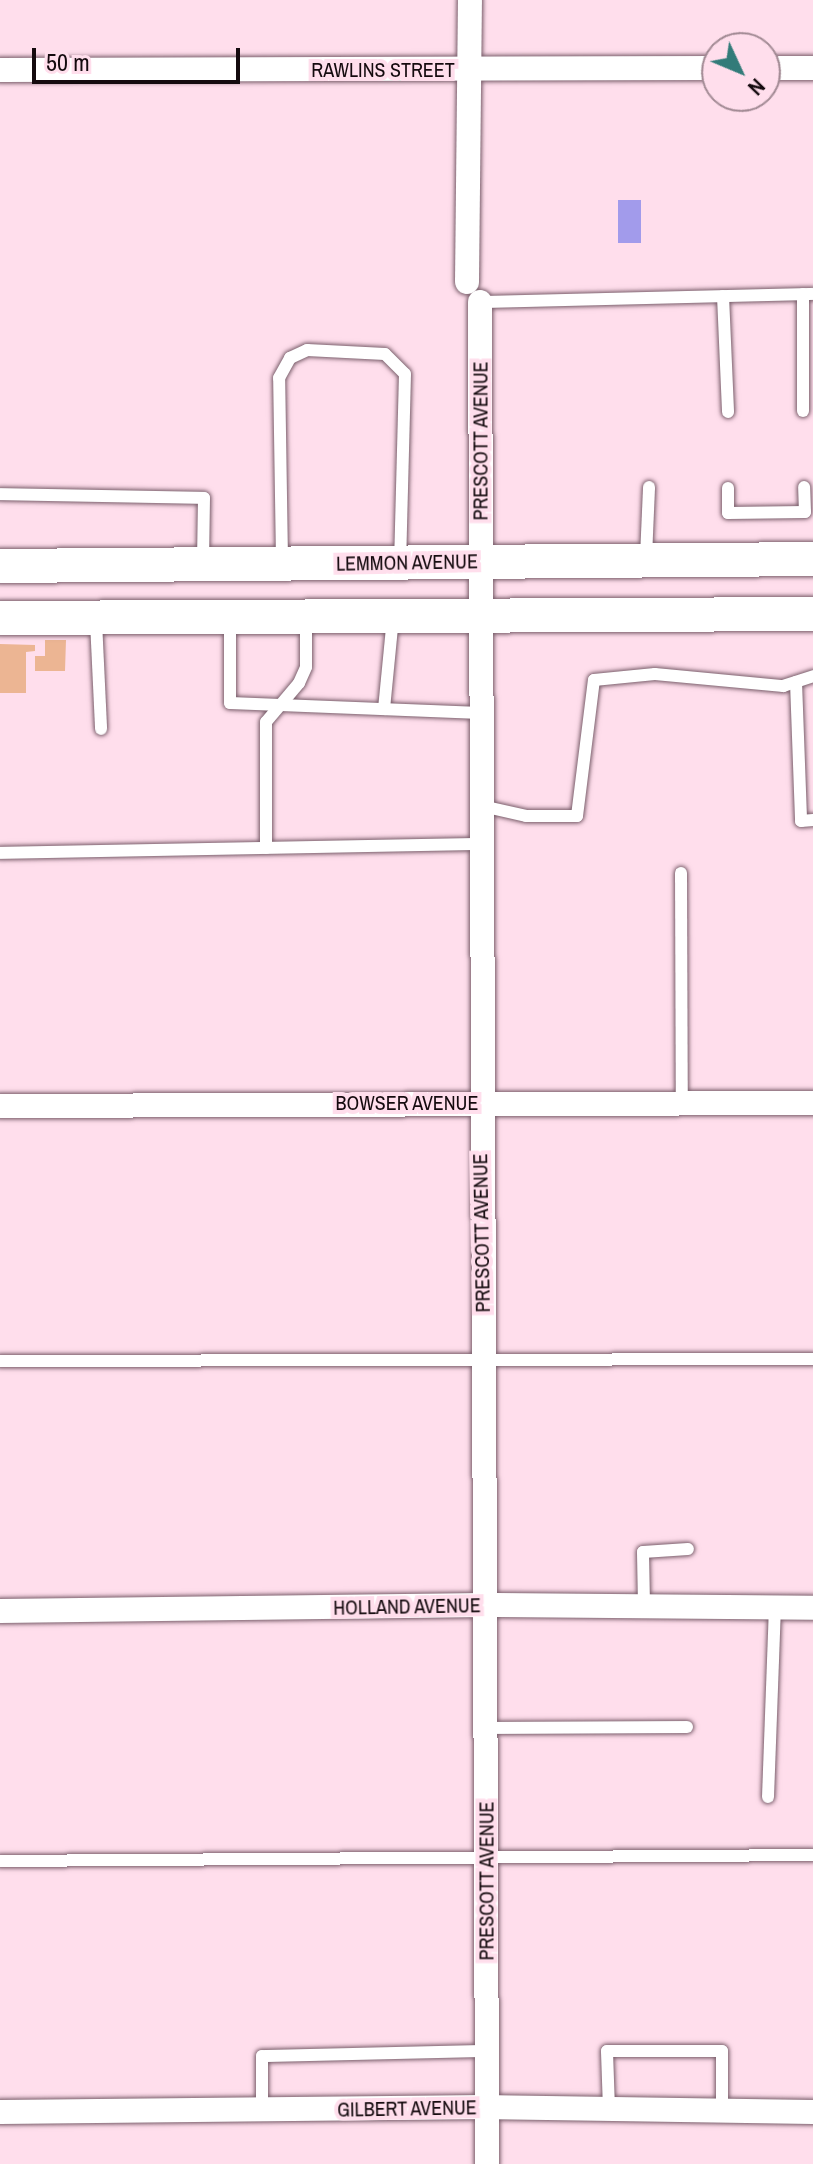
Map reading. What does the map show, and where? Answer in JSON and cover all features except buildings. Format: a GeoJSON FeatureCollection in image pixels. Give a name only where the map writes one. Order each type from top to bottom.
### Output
{"type":"FeatureCollection","features":[{"type":"Feature","properties":{"kind":"main road","name":"LEMMON AVENUE"},"geometry":{"type":"LineString","coordinates":[[0,566],[813,559]]}},
{"type":"Feature","properties":{"kind":"main road"},"geometry":{"type":"LineString","coordinates":[[0,618],[813,614]]}},
{"type":"Feature","properties":{"kind":"street","name":"PRESCOTT AVENUE"},"geometry":{"type":"LineString","coordinates":[[470,0],[473,292],[481,562],[479,1102],[484,1358],[487,2164]]}},
{"type":"Feature","properties":{"kind":"street","name":"RAWLINS STREET"},"geometry":{"type":"LineString","coordinates":[[0,70],[701,68]]}},
{"type":"Feature","properties":{"kind":"street"},"geometry":{"type":"LineString","coordinates":[[781,68],[813,68]]}},
{"type":"Feature","properties":{"kind":"street","name":"BOWSER AVENUE"},"geometry":{"type":"LineString","coordinates":[[0,1106],[813,1103]]}},
{"type":"Feature","properties":{"kind":"street","name":"HOLLAND AVENUE"},"geometry":{"type":"LineString","coordinates":[[0,1611],[485,1605],[813,1608]]}},
{"type":"Feature","properties":{"kind":"street","name":"GILBERT AVENUE"},"geometry":{"type":"LineString","coordinates":[[0,2112],[262,2112],[487,2107],[813,2112]]}},
{"type":"Feature","properties":{"kind":"lane"},"geometry":{"type":"LineString","coordinates":[[473,292],[723,296],[808,294],[803,411]]}},
{"type":"Feature","properties":{"kind":"lane"},"geometry":{"type":"LineString","coordinates":[[723,296],[728,412]]}},
{"type":"Feature","properties":{"kind":"lane"},"geometry":{"type":"LineString","coordinates":[[282,563],[279,378],[290,358],[307,350],[385,354],[405,374],[400,562]]}},
{"type":"Feature","properties":{"kind":"lane"},"geometry":{"type":"LineString","coordinates":[[646,560],[649,487]]}},
{"type":"Feature","properties":{"kind":"lane"},"geometry":{"type":"LineString","coordinates":[[728,488],[728,513],[743,513],[805,512],[804,487]]}},
{"type":"Feature","properties":{"kind":"lane"},"geometry":{"type":"LineString","coordinates":[[0,494],[204,498],[203,564]]}},
{"type":"Feature","properties":{"kind":"lane"},"geometry":{"type":"LineString","coordinates":[[266,848],[266,722],[277,705],[299,683],[306,667],[306,616]]}},
{"type":"Feature","properties":{"kind":"lane"},"geometry":{"type":"LineString","coordinates":[[384,709],[394,616]]}},
{"type":"Feature","properties":{"kind":"lane"},"geometry":{"type":"LineString","coordinates":[[230,617],[230,703],[481,713]]}},
{"type":"Feature","properties":{"kind":"lane"},"geometry":{"type":"LineString","coordinates":[[96,618],[101,729]]}},
{"type":"Feature","properties":{"kind":"lane"},"geometry":{"type":"LineString","coordinates":[[482,806],[526,816],[577,816],[594,680],[655,674],[796,682],[813,676],[813,667]]}},
{"type":"Feature","properties":{"kind":"lane"},"geometry":{"type":"LineString","coordinates":[[796,682],[801,821],[813,820]]}},
{"type":"Feature","properties":{"kind":"lane"},"geometry":{"type":"LineString","coordinates":[[0,853],[482,844]]}},
{"type":"Feature","properties":{"kind":"lane"},"geometry":{"type":"LineString","coordinates":[[681,873],[682,1103]]}},
{"type":"Feature","properties":{"kind":"lane"},"geometry":{"type":"LineString","coordinates":[[0,1361],[813,1359]]}},
{"type":"Feature","properties":{"kind":"lane"},"geometry":{"type":"LineString","coordinates":[[644,1605],[643,1552],[688,1549]]}},
{"type":"Feature","properties":{"kind":"lane"},"geometry":{"type":"LineString","coordinates":[[768,1797],[775,1608]]}},
{"type":"Feature","properties":{"kind":"lane"},"geometry":{"type":"LineString","coordinates":[[485,1728],[687,1727]]}},
{"type":"Feature","properties":{"kind":"lane"},"geometry":{"type":"LineString","coordinates":[[0,1861],[813,1855]]}},
{"type":"Feature","properties":{"kind":"lane"},"geometry":{"type":"LineString","coordinates":[[262,2112],[262,2056],[486,2051]]}},
{"type":"Feature","properties":{"kind":"lane"},"geometry":{"type":"LineString","coordinates":[[609,2109],[607,2051],[722,2051],[722,2111]]}},
{"type":"Feature","properties":{"kind":"shaded area"},"geometry":{"type":"Polygon","coordinates":[[[618,200],[641,200],[641,243],[618,243],[618,200]]]}},
{"type":"Feature","properties":{"kind":"shaded area"},"geometry":{"type":"Polygon","coordinates":[[[45,640],[66,640],[65,671],[35,671],[35,656],[45,656],[45,640]]]}},
{"type":"Feature","properties":{"kind":"shaded area"},"geometry":{"type":"Polygon","coordinates":[[[0,644],[35,645],[35,651],[26,652],[26,693],[0,693],[0,644]]]}}]}
